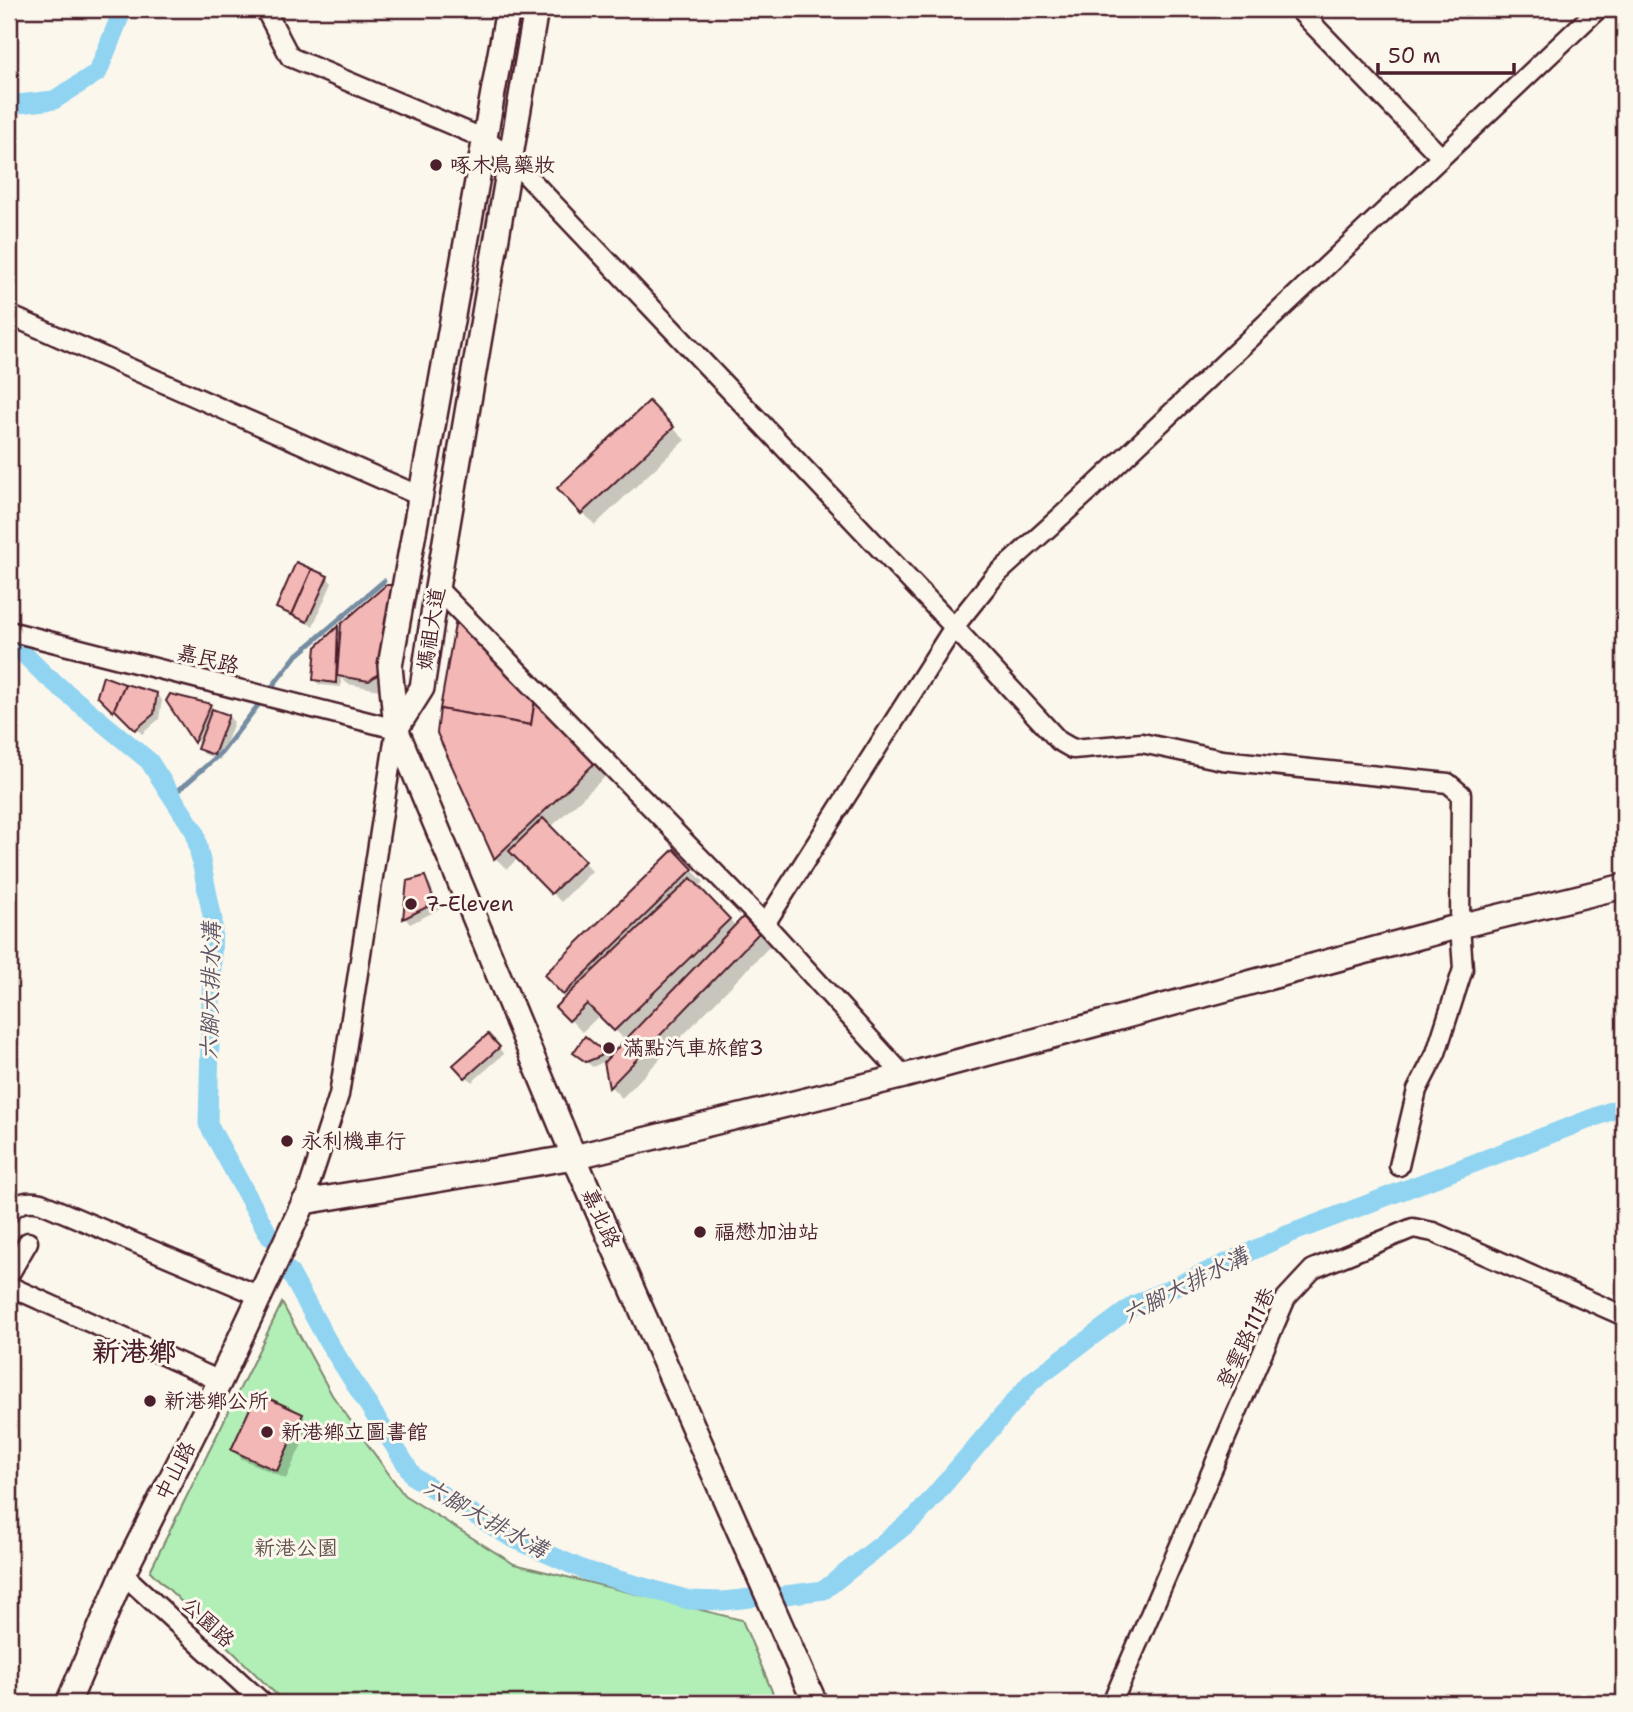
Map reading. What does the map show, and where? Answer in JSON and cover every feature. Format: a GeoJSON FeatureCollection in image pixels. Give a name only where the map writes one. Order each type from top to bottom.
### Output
{"type":"FeatureCollection","features":[{"type":"Feature","properties":{"kind":"main road","name":"媽祖大道"},"geometry":{"type":"LineString","coordinates":[[396,729],[390,666],[508,9]]}},
{"type":"Feature","properties":{"kind":"main road","name":"媽祖大道"},"geometry":{"type":"LineString","coordinates":[[396,729],[422,688],[536,9]]}},
{"type":"Feature","properties":{"kind":"main road","name":"嘉北路"},"geometry":{"type":"LineString","coordinates":[[396,729],[574,1157],[815,1703]]}},
{"type":"Feature","properties":{"kind":"main road"},"geometry":{"type":"LineString","coordinates":[[304,1202],[574,1157],[904,1076],[1460,926],[1624,886]]}},
{"type":"Feature","properties":{"kind":"main road","name":"中山路"},"geometry":{"type":"LineString","coordinates":[[68,1703],[123,1574],[220,1381],[304,1202]]}},
{"type":"Feature","properties":{"kind":"street"},"geometry":{"type":"LineString","coordinates":[[265,9],[290,58],[485,139],[510,158],[1059,740],[1073,749],[1142,743],[1222,760],[1448,783],[1461,794],[1460,926],[1463,969],[1436,1053],[1418,1090],[1399,1166]]}},
{"type":"Feature","properties":{"kind":"street"},"geometry":{"type":"LineString","coordinates":[[1298,9],[1441,157]]}},
{"type":"Feature","properties":{"kind":"street"},"geometry":{"type":"LineString","coordinates":[[765,924],[954,626],[994,578],[1100,482],[1598,9]]}},
{"type":"Feature","properties":{"kind":"street"},"geometry":{"type":"LineString","coordinates":[[9,315],[420,496]]}},
{"type":"Feature","properties":{"kind":"street"},"geometry":{"type":"LineString","coordinates":[[438,588],[765,924],[904,1076]]}},
{"type":"Feature","properties":{"kind":"street","name":"嘉民路"},"geometry":{"type":"LineString","coordinates":[[9,631],[396,729]]}},
{"type":"Feature","properties":{"kind":"street"},"geometry":{"type":"LineString","coordinates":[[304,1202],[339,1095],[396,729]]}},
{"type":"Feature","properties":{"kind":"street"},"geometry":{"type":"LineString","coordinates":[[9,1213],[21,1203],[41,1203],[260,1296]]}},
{"type":"Feature","properties":{"kind":"street","name":"登雲路111巷"},"geometry":{"type":"LineString","coordinates":[[1112,1703],[1286,1298],[1313,1269],[1413,1228],[1433,1231],[1624,1317]]}},
{"type":"Feature","properties":{"kind":"street"},"geometry":{"type":"LineString","coordinates":[[9,1275],[28,1241]]}},
{"type":"Feature","properties":{"kind":"street"},"geometry":{"type":"LineString","coordinates":[[9,1286],[220,1381]]}},
{"type":"Feature","properties":{"kind":"street","name":"公園路"},"geometry":{"type":"LineString","coordinates":[[123,1574],[263,1703]]}},
{"type":"Feature","properties":{"kind":"green space","name":"新港公園"},"geometry":{"type":"Polygon","coordinates":[[[282,1303],[332,1395],[404,1495],[514,1564],[742,1620],[777,1703],[285,1703],[150,1571],[282,1303]]]}},
{"type":"Feature","properties":{"kind":"building"},"geometry":{"type":"Polygon","coordinates":[[[649,401],[674,427],[581,514],[557,488],[649,401]]]}},
{"type":"Feature","properties":{"kind":"building"},"geometry":{"type":"Polygon","coordinates":[[[296,562],[312,569],[292,615],[276,608],[296,562]]]}},
{"type":"Feature","properties":{"kind":"building"},"geometry":{"type":"Polygon","coordinates":[[[312,569],[328,576],[307,622],[292,615],[312,569]]]}},
{"type":"Feature","properties":{"kind":"building"},"geometry":{"type":"Polygon","coordinates":[[[386,585],[392,585],[378,674],[369,681],[337,676],[341,624],[386,585]]]}},
{"type":"Feature","properties":{"kind":"building"},"geometry":{"type":"Polygon","coordinates":[[[457,613],[536,693],[531,725],[440,709],[457,613]]]}},
{"type":"Feature","properties":{"kind":"building"},"geometry":{"type":"Polygon","coordinates":[[[338,626],[336,683],[313,680],[316,647],[338,626]]]}},
{"type":"Feature","properties":{"kind":"building"},"geometry":{"type":"Polygon","coordinates":[[[103,676],[125,684],[113,712],[97,696],[103,676]]]}},
{"type":"Feature","properties":{"kind":"building"},"geometry":{"type":"Polygon","coordinates":[[[125,684],[157,693],[154,714],[135,730],[114,709],[125,684]]]}},
{"type":"Feature","properties":{"kind":"building"},"geometry":{"type":"Polygon","coordinates":[[[536,693],[598,760],[494,859],[437,733],[440,709],[531,725],[536,693]]]}},
{"type":"Feature","properties":{"kind":"building"},"geometry":{"type":"Polygon","coordinates":[[[170,694],[211,704],[194,743],[166,701],[170,694]]]}},
{"type":"Feature","properties":{"kind":"building"},"geometry":{"type":"Polygon","coordinates":[[[212,709],[229,715],[214,755],[197,749],[212,709]]]}},
{"type":"Feature","properties":{"kind":"building"},"geometry":{"type":"Polygon","coordinates":[[[543,818],[585,861],[551,894],[509,851],[543,818]]]}},
{"type":"Feature","properties":{"kind":"building"},"geometry":{"type":"Polygon","coordinates":[[[674,849],[693,869],[563,995],[544,975],[674,849]]]}},
{"type":"Feature","properties":{"kind":"building"},"geometry":{"type":"Polygon","coordinates":[[[425,876],[435,903],[403,919],[407,881],[425,876]]]}},
{"type":"Feature","properties":{"kind":"building"},"geometry":{"type":"Polygon","coordinates":[[[691,878],[730,919],[614,1031],[587,1004],[569,1021],[555,1007],[691,878]]]}},
{"type":"Feature","properties":{"kind":"building"},"geometry":{"type":"Polygon","coordinates":[[[743,917],[759,933],[609,1088],[604,1062],[743,917]]]}},
{"type":"Feature","properties":{"kind":"building"},"geometry":{"type":"Polygon","coordinates":[[[488,1034],[500,1047],[465,1078],[453,1065],[488,1034]]]}},
{"type":"Feature","properties":{"kind":"building"},"geometry":{"type":"Polygon","coordinates":[[[585,1036],[603,1051],[601,1056],[586,1062],[573,1053],[585,1036]]]}},
{"type":"Feature","properties":{"kind":"building","name":"新港鄉立圖書館"},"geometry":{"type":"Polygon","coordinates":[[[257,1393],[303,1414],[277,1471],[231,1450],[257,1393]]]}},
{"type":"Feature","properties":{"kind":"waterway","name":"六腳大排水溝"},"geometry":{"type":"LineString","coordinates":[[9,105],[54,100],[98,72],[123,9]]}},
{"type":"Feature","properties":{"kind":"waterway"},"geometry":{"type":"LineString","coordinates":[[268,692],[295,657],[384,581]]}},
{"type":"Feature","properties":{"kind":"waterway","name":"六腳大排水溝"},"geometry":{"type":"LineString","coordinates":[[9,639],[44,674],[149,761],[195,832],[213,920],[208,1124],[270,1237]]}},
{"type":"Feature","properties":{"kind":"waterway"},"geometry":{"type":"LineString","coordinates":[[172,796],[222,752],[262,700]]}},
{"type":"Feature","properties":{"kind":"waterway","name":"六腳大排水溝"},"geometry":{"type":"LineString","coordinates":[[785,1595],[824,1590],[917,1516],[1032,1381],[1134,1305],[1289,1234],[1624,1106]]}},
{"type":"Feature","properties":{"kind":"waterway","name":"六腳大排水溝"},"geometry":{"type":"LineString","coordinates":[[289,1271],[327,1340],[414,1477],[510,1537],[584,1570],[689,1600],[751,1598]]}},
{"type":"Feature","properties":{"kind":"place","name":"啄木鳥藥妝"},"geometry":{"type":"Point","coordinates":[436,165]}},
{"type":"Feature","properties":{"kind":"place","name":"7-Eleven"},"geometry":{"type":"Point","coordinates":[411,904]}},
{"type":"Feature","properties":{"kind":"place","name":"滿點汽車旅館3"},"geometry":{"type":"Point","coordinates":[609,1048]}},
{"type":"Feature","properties":{"kind":"place","name":"永利機車行"},"geometry":{"type":"Point","coordinates":[287,1141]}},
{"type":"Feature","properties":{"kind":"place","name":"福懋加油站"},"geometry":{"type":"Point","coordinates":[700,1232]}},
{"type":"Feature","properties":{"kind":"place","name":"新港鄉公所"},"geometry":{"type":"Point","coordinates":[150,1401]}},
{"type":"Feature","properties":{"kind":"place","name":"新港鄉立圖書館"},"geometry":{"type":"Point","coordinates":[267,1432]}},
{"type":"Feature","properties":{"kind":"district","name":"新港鄉"},"geometry":{"type":"Point","coordinates":[134,1351]}}]}
